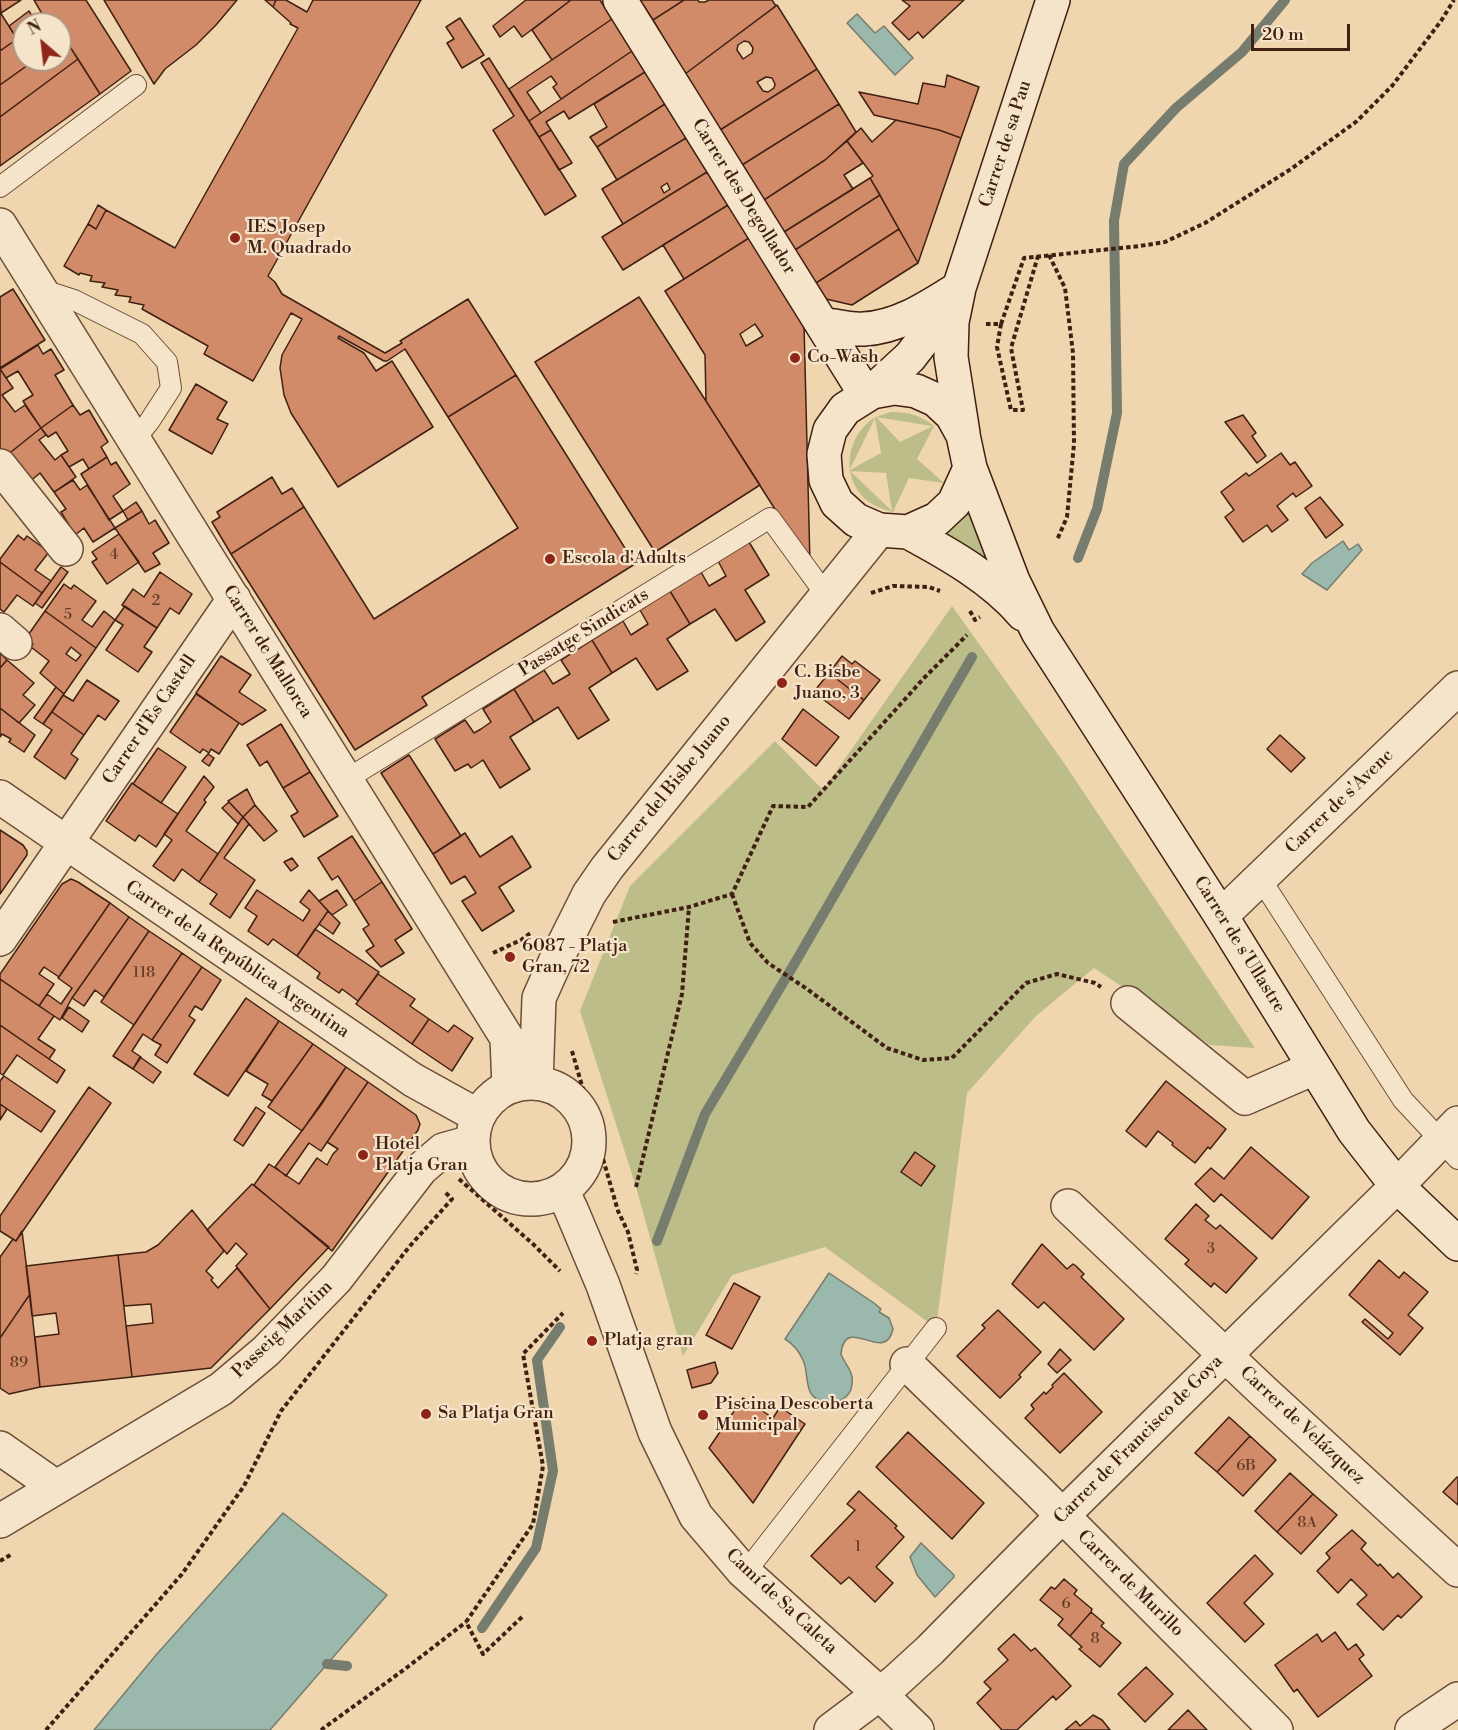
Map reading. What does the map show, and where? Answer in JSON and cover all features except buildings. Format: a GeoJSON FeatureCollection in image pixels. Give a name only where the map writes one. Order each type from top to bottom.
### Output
{"type":"FeatureCollection","features":[{"type":"Feature","properties":{"kind":"street","name":"Carrer des Degollador"},"geometry":{"type":"LineString","coordinates":[[620,0],[822,324],[869,393]]}},
{"type":"Feature","properties":{"kind":"street","name":"Carrer de sa Pau"},"geometry":{"type":"LineString","coordinates":[[963,435],[951,357],[952,322],[958,288],[1053,0]]}},
{"type":"Feature","properties":{"kind":"street","name":"Carrer de Mallorca"},"geometry":{"type":"LineString","coordinates":[[0,225],[507,1038],[523,1085]]}},
{"type":"Feature","properties":{"kind":"street"},"geometry":{"type":"LineString","coordinates":[[822,324],[865,329],[889,325],[920,312],[958,288]]}},
{"type":"Feature","properties":{"kind":"street","name":"Carrer de sa Pau"},"geometry":{"type":"LineString","coordinates":[[869,393],[910,357],[934,326],[958,288]]}},
{"type":"Feature","properties":{"kind":"street"},"geometry":{"type":"LineString","coordinates":[[894,388],[916,391],[936,400],[952,415],[963,435],[970,468],[954,503],[937,519],[894,531],[856,520],[837,503],[826,480],[824,454],[831,430],[845,409],[869,393],[894,388]]}},
{"type":"Feature","properties":{"kind":"street","name":"Carrer de s'Ullastre"},"geometry":{"type":"LineString","coordinates":[[970,468],[1013,581],[1038,632],[1221,916],[1354,1131],[1397,1186],[1458,1244]]}},
{"type":"Feature","properties":{"kind":"street"},"geometry":{"type":"LineString","coordinates":[[4,483],[66,549]]}},
{"type":"Feature","properties":{"kind":"street","name":"Carrer del Bisbe Juano"},"geometry":{"type":"LineString","coordinates":[[523,1085],[539,998],[589,894],[607,868],[826,595],[894,531]]}},
{"type":"Feature","properties":{"kind":"street","name":"Carrer de s'Ullastre"},"geometry":{"type":"LineString","coordinates":[[894,531],[966,566],[1017,607],[1038,632]]}},
{"type":"Feature","properties":{"kind":"street","name":"Carrer d'Es Castell"},"geometry":{"type":"LineString","coordinates":[[0,939],[234,599]]}},
{"type":"Feature","properties":{"kind":"street","name":"Carrer de s'Avenc"},"geometry":{"type":"LineString","coordinates":[[1221,916],[1458,688]]}},
{"type":"Feature","properties":{"kind":"street","name":"Carrer de la República Argentina"},"geometry":{"type":"LineString","coordinates":[[0,797],[413,1080],[475,1129]]}},
{"type":"Feature","properties":{"kind":"street"},"geometry":{"type":"LineString","coordinates":[[1128,1003],[1245,1098],[1314,1068]]}},
{"type":"Feature","properties":{"kind":"street"},"geometry":{"type":"LineString","coordinates":[[523,1085],[551,1086],[566,1094],[577,1105],[585,1119],[589,1135],[588,1151],[583,1166],[574,1179],[562,1190],[536,1199],[509,1195],[497,1188],[487,1180],[474,1155],[475,1129],[486,1104],[496,1094],[523,1085]]}},
{"type":"Feature","properties":{"kind":"street","name":"Passeig Marítim"},"geometry":{"type":"LineString","coordinates":[[0,1521],[221,1389],[266,1351],[336,1279],[443,1150],[475,1129]]}},
{"type":"Feature","properties":{"kind":"street","name":"Carrer de Francisco de Goya"},"geometry":{"type":"LineString","coordinates":[[831,1730],[880,1694],[930,1650],[1062,1516],[1397,1186],[1452,1141]]}},
{"type":"Feature","properties":{"kind":"street","name":"Camí de Sa Caleta"},"geometry":{"type":"LineString","coordinates":[[562,1190],[603,1285],[655,1432],[696,1516],[743,1570],[917,1730]]}},
{"type":"Feature","properties":{"kind":"street","name":"Carrer de Velázquez"},"geometry":{"type":"LineString","coordinates":[[1068,1206],[1225,1355],[1458,1570]]}},
{"type":"Feature","properties":{"kind":"street","name":"Carrer de Murillo"},"geometry":{"type":"LineString","coordinates":[[908,1364],[1276,1730]]}},
{"type":"Feature","properties":{"kind":"street"},"geometry":{"type":"LineString","coordinates":[[0,1448],[56,1487]]}},
{"type":"Feature","properties":{"kind":"street"},"geometry":{"type":"LineString","coordinates":[[1412,1730],[1458,1699]]}},
{"type":"Feature","properties":{"kind":"lane"},"geometry":{"type":"LineString","coordinates":[[0,187],[136,85]]}},
{"type":"Feature","properties":{"kind":"lane"},"geometry":{"type":"LineString","coordinates":[[40,289],[74,300],[142,334],[167,362],[171,388],[135,440]]}},
{"type":"Feature","properties":{"kind":"lane","name":"Passatge Sindicats"},"geometry":{"type":"LineString","coordinates":[[347,779],[770,518],[826,595]]}},
{"type":"Feature","properties":{"kind":"lane"},"geometry":{"type":"LineString","coordinates":[[1260,878],[1403,1100],[1452,1141]]}},
{"type":"Feature","properties":{"kind":"lane"},"geometry":{"type":"LineString","coordinates":[[743,1570],[755,1560],[936,1328]]}},
{"type":"Feature","properties":{"kind":"path"},"geometry":{"type":"LineString","coordinates":[[1038,256],[1011,348],[1023,410],[1011,411],[997,347],[1001,324],[1024,258],[1038,256],[1085,251],[1140,246],[1165,242],[1205,223],[1291,169],[1357,121],[1392,86],[1455,0]]}},
{"type":"Feature","properties":{"kind":"path"},"geometry":{"type":"LineString","coordinates":[[1049,255],[1065,288],[1073,353],[1074,444],[1067,517],[1057,540]]}},
{"type":"Feature","properties":{"kind":"path"},"geometry":{"type":"LineString","coordinates":[[985,324],[1001,324]]}},
{"type":"Feature","properties":{"kind":"path"},"geometry":{"type":"LineString","coordinates":[[866,595],[892,586],[929,587],[940,591]]}},
{"type":"Feature","properties":{"kind":"path"},"geometry":{"type":"LineString","coordinates":[[966,606],[975,620]]}},
{"type":"Feature","properties":{"kind":"path"},"geometry":{"type":"LineString","coordinates":[[967,635],[924,678],[808,807],[773,806],[732,894],[750,943],[768,963],[887,1048],[923,1060],[952,1058],[1026,983],[1057,974],[1095,983],[1128,1003]]}},
{"type":"Feature","properties":{"kind":"path"},"geometry":{"type":"LineString","coordinates":[[609,923],[689,907],[732,894]]}},
{"type":"Feature","properties":{"kind":"path"},"geometry":{"type":"LineString","coordinates":[[636,1187],[682,994],[689,907]]}},
{"type":"Feature","properties":{"kind":"path"},"geometry":{"type":"LineString","coordinates":[[571,1048],[618,1211],[628,1232],[637,1270]]}},
{"type":"Feature","properties":{"kind":"path"},"geometry":{"type":"LineString","coordinates":[[46,1730],[182,1574],[244,1486],[281,1411],[409,1247],[452,1199],[424,1172],[440,1165],[449,1170],[533,1244],[561,1273]]}},
{"type":"Feature","properties":{"kind":"path"},"geometry":{"type":"LineString","coordinates":[[321,1730],[466,1622],[532,1524],[543,1466],[523,1354],[563,1313]]}},
{"type":"Feature","properties":{"kind":"path"},"geometry":{"type":"LineString","coordinates":[[466,1622],[483,1654],[522,1617]]}},
{"type":"Feature","properties":{"kind":"green space"},"geometry":{"type":"Polygon","coordinates":[[[891,412],[914,415],[934,426],[917,459],[944,483],[909,478],[893,512],[866,500],[856,487],[851,472],[892,511],[886,473],[850,470],[881,453],[875,418],[850,469],[850,455],[858,435],[874,418],[876,417],[878,416],[891,412]],[[876,417],[900,442],[933,426],[932,426],[876,417]]]}},
{"type":"Feature","properties":{"kind":"green space"},"geometry":{"type":"Polygon","coordinates":[[[967,505],[995,568],[944,537],[941,529],[967,505]]]}},
{"type":"Feature","properties":{"kind":"green space"},"geometry":{"type":"Polygon","coordinates":[[[952,606],[1062,760],[1255,1048],[1210,1045],[1094,968],[1036,1016],[967,1093],[936,1328],[825,1247],[732,1275],[683,1356],[636,1187],[580,1011],[630,886],[775,741],[823,790],[952,606]]]}},
{"type":"Feature","properties":{"kind":"shaded area"},"geometry":{"type":"Polygon","coordinates":[[[857,14],[875,33],[884,26],[913,58],[895,75],[847,23],[857,14]]]}},
{"type":"Feature","properties":{"kind":"shaded area"},"geometry":{"type":"Polygon","coordinates":[[[1343,541],[1349,550],[1358,544],[1362,550],[1327,590],[1302,574],[1312,563],[1343,541]]]}},
{"type":"Feature","properties":{"kind":"shaded area"},"geometry":{"type":"Polygon","coordinates":[[[829,1273],[881,1309],[879,1312],[889,1318],[893,1329],[889,1339],[882,1343],[857,1337],[844,1342],[841,1354],[850,1372],[852,1386],[845,1398],[826,1403],[812,1395],[801,1357],[793,1345],[785,1339],[829,1273]]]}},
{"type":"Feature","properties":{"kind":"shaded area"},"geometry":{"type":"Polygon","coordinates":[[[283,1513],[387,1595],[270,1730],[94,1730],[156,1655],[283,1513]]]}},
{"type":"Feature","properties":{"kind":"shaded area"},"geometry":{"type":"Polygon","coordinates":[[[921,1543],[954,1575],[935,1597],[917,1575],[910,1557],[921,1543]]]}},
{"type":"Feature","properties":{"kind":"waterway"},"geometry":{"type":"LineString","coordinates":[[1078,558],[1097,509],[1117,413],[1114,221],[1124,164],[1176,108],[1242,52],[1285,0]]}},
{"type":"Feature","properties":{"kind":"waterway"},"geometry":{"type":"LineString","coordinates":[[657,1241],[705,1114],[972,657]]}},
{"type":"Feature","properties":{"kind":"waterway"},"geometry":{"type":"LineString","coordinates":[[482,1628],[536,1548],[553,1471],[537,1360],[560,1327]]}},
{"type":"Feature","properties":{"kind":"waterway"},"geometry":{"type":"LineString","coordinates":[[327,1664],[347,1666]]}},
{"type":"Feature","properties":{"kind":"place","name":"IES Josep M. Quadrado"},"geometry":{"type":"Point","coordinates":[235,238]}},
{"type":"Feature","properties":{"kind":"place","name":"Co-Wash"},"geometry":{"type":"Point","coordinates":[795,358]}},
{"type":"Feature","properties":{"kind":"place","name":"Escola d'Adults"},"geometry":{"type":"Point","coordinates":[550,559]}},
{"type":"Feature","properties":{"kind":"place","name":"C. Bisbe Juano, 3"},"geometry":{"type":"Point","coordinates":[782,683]}},
{"type":"Feature","properties":{"kind":"place","name":"6087 - Platja Gran, 72"},"geometry":{"type":"Point","coordinates":[510,957]}},
{"type":"Feature","properties":{"kind":"place","name":"Hotel Platja Gran"},"geometry":{"type":"Point","coordinates":[363,1155]}},
{"type":"Feature","properties":{"kind":"place","name":"Platja gran"},"geometry":{"type":"Point","coordinates":[592,1341]}},
{"type":"Feature","properties":{"kind":"place","name":"Sa Platja Gran"},"geometry":{"type":"Point","coordinates":[426,1414]}},
{"type":"Feature","properties":{"kind":"place","name":"Piscina Descoberta Municipal"},"geometry":{"type":"Point","coordinates":[703,1415]}}]}
